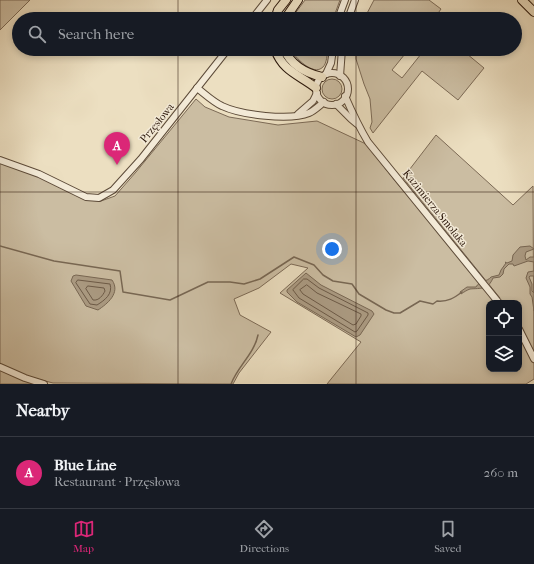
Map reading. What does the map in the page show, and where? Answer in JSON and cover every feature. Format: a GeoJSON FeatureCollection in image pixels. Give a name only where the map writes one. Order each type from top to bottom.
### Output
{"type":"FeatureCollection","features":[{"type":"Feature","properties":{"kind":"main road"},"geometry":{"type":"LineString","coordinates":[[277,12],[286,0]]}},
{"type":"Feature","properties":{"kind":"main road"},"geometry":{"type":"LineString","coordinates":[[290,12],[298,0]]}},
{"type":"Feature","properties":{"kind":"main road"},"geometry":{"type":"LineString","coordinates":[[522,0],[534,12]]}},
{"type":"Feature","properties":{"kind":"main road"},"geometry":{"type":"LineString","coordinates":[[278,56],[292,73],[316,91]]}},
{"type":"Feature","properties":{"kind":"main road"},"geometry":{"type":"LineString","coordinates":[[288,56],[298,66],[311,74],[324,76]]}},
{"type":"Feature","properties":{"kind":"street"},"geometry":{"type":"LineString","coordinates":[[257,12],[266,0]]}},
{"type":"Feature","properties":{"kind":"street"},"geometry":{"type":"LineString","coordinates":[[341,12],[345,0]]}},
{"type":"Feature","properties":{"kind":"street"},"geometry":{"type":"LineString","coordinates":[[351,12],[356,0]]}},
{"type":"Feature","properties":{"kind":"street","name":"Przęsłowa"},"geometry":{"type":"LineString","coordinates":[[0,160],[39,174],[86,197],[100,198],[113,190],[140,159],[222,56]]}},
{"type":"Feature","properties":{"kind":"street"},"geometry":{"type":"LineString","coordinates":[[295,116],[313,101],[319,80],[324,76],[331,63],[332,56]]}},
{"type":"Feature","properties":{"kind":"street"},"geometry":{"type":"LineString","coordinates":[[340,76],[341,56]]}},
{"type":"Feature","properties":{"kind":"street"},"geometry":{"type":"LineString","coordinates":[[316,91],[321,100],[328,104],[336,104],[345,96],[347,87],[344,79],[336,74],[324,76]]}},
{"type":"Feature","properties":{"kind":"street"},"geometry":{"type":"LineString","coordinates":[[197,88],[221,106],[232,110],[281,117],[309,113],[324,102]]}},
{"type":"Feature","properties":{"kind":"street","name":"Kazimierza Smolaka"},"geometry":{"type":"LineString","coordinates":[[345,96],[356,117],[357,124],[368,142],[497,300]]}},
{"type":"Feature","properties":{"kind":"street","name":"Kazimierza Smolaka"},"geometry":{"type":"LineString","coordinates":[[336,104],[351,120],[357,124]]}},
{"type":"Feature","properties":{"kind":"street"},"geometry":{"type":"LineString","coordinates":[[522,335],[534,359]]}},
{"type":"Feature","properties":{"kind":"street"},"geometry":{"type":"LineString","coordinates":[[0,368],[44,384]]}},
{"type":"Feature","properties":{"kind":"shaded area"},"geometry":{"type":"Polygon","coordinates":[[[0,0],[30,0],[18,12],[12,12],[12,18],[0,30],[0,0]]]}},
{"type":"Feature","properties":{"kind":"shaded area"},"geometry":{"type":"Polygon","coordinates":[[[305,0],[340,0],[336,12],[296,12],[305,0]]]}},
{"type":"Feature","properties":{"kind":"shaded area"},"geometry":{"type":"Polygon","coordinates":[[[374,0],[429,0],[441,9],[439,12],[368,12],[374,0]]]}},
{"type":"Feature","properties":{"kind":"shaded area"},"geometry":{"type":"Polygon","coordinates":[[[295,56],[327,56],[323,67],[314,70],[309,68],[295,56]]]}},
{"type":"Feature","properties":{"kind":"shaded area"},"geometry":{"type":"Polygon","coordinates":[[[356,56],[403,56],[392,70],[402,78],[419,56],[469,56],[484,68],[458,100],[422,71],[373,133],[370,128],[372,122],[370,99],[356,56]]]}},
{"type":"Feature","properties":{"kind":"shaded area"},"geometry":{"type":"Polygon","coordinates":[[[328,79],[336,79],[342,85],[342,93],[336,99],[328,99],[322,93],[322,85],[328,79]]]}},
{"type":"Feature","properties":{"kind":"shaded area"},"geometry":{"type":"Polygon","coordinates":[[[196,99],[205,107],[229,117],[278,125],[317,121],[366,144],[396,182],[496,300],[500,298],[403,178],[436,135],[513,205],[533,186],[534,379],[526,384],[327,384],[361,342],[280,293],[308,268],[291,264],[259,288],[234,299],[240,315],[271,332],[239,373],[233,384],[53,383],[26,376],[0,366],[0,163],[38,176],[84,199],[101,201],[115,196],[196,99]]]}},
{"type":"Feature","properties":{"kind":"shaded area"},"geometry":{"type":"Polygon","coordinates":[[[0,369],[38,384],[0,384],[0,369]]]}},
{"type":"Feature","properties":{"kind":"water"},"geometry":{"type":"Polygon","coordinates":[[[530,246],[534,249],[526,252],[526,260],[530,257],[534,257],[534,262],[528,261],[514,266],[513,264],[509,264],[504,269],[503,274],[500,277],[493,278],[489,285],[481,288],[470,289],[461,294],[460,292],[467,287],[476,287],[491,277],[499,275],[506,263],[505,262],[507,263],[512,261],[513,255],[520,247],[530,246]]]}},
{"type":"Feature","properties":{"kind":"water"},"geometry":{"type":"Polygon","coordinates":[[[534,271],[534,276],[529,277],[532,284],[532,291],[534,293],[534,311],[530,287],[526,278],[528,272],[534,271]]]}},
{"type":"Feature","properties":{"kind":"water"},"geometry":{"type":"Polygon","coordinates":[[[306,273],[321,285],[372,311],[374,314],[360,335],[356,337],[297,302],[287,292],[287,290],[306,273]]]}},
{"type":"Feature","properties":{"kind":"water"},"geometry":{"type":"Polygon","coordinates":[[[76,275],[112,280],[115,289],[112,298],[98,310],[86,306],[71,281],[73,276],[76,275]]]}},
{"type":"Feature","properties":{"kind":"waterway"},"geometry":{"type":"LineString","coordinates":[[0,246],[54,261],[120,271],[123,292],[170,300],[208,282],[230,282],[244,284],[260,279],[294,257],[314,265],[323,275],[333,281],[352,284],[359,294],[394,313],[400,313],[420,301],[433,304],[437,301],[451,299],[462,292]]}},
{"type":"Feature","properties":{"kind":"waterway"},"geometry":{"type":"LineString","coordinates":[[231,384],[250,354],[258,335]]}},
{"type":"Feature","properties":{"kind":"place","name":"Blue Line"},"geometry":{"type":"Point","coordinates":[117,165]}}]}
